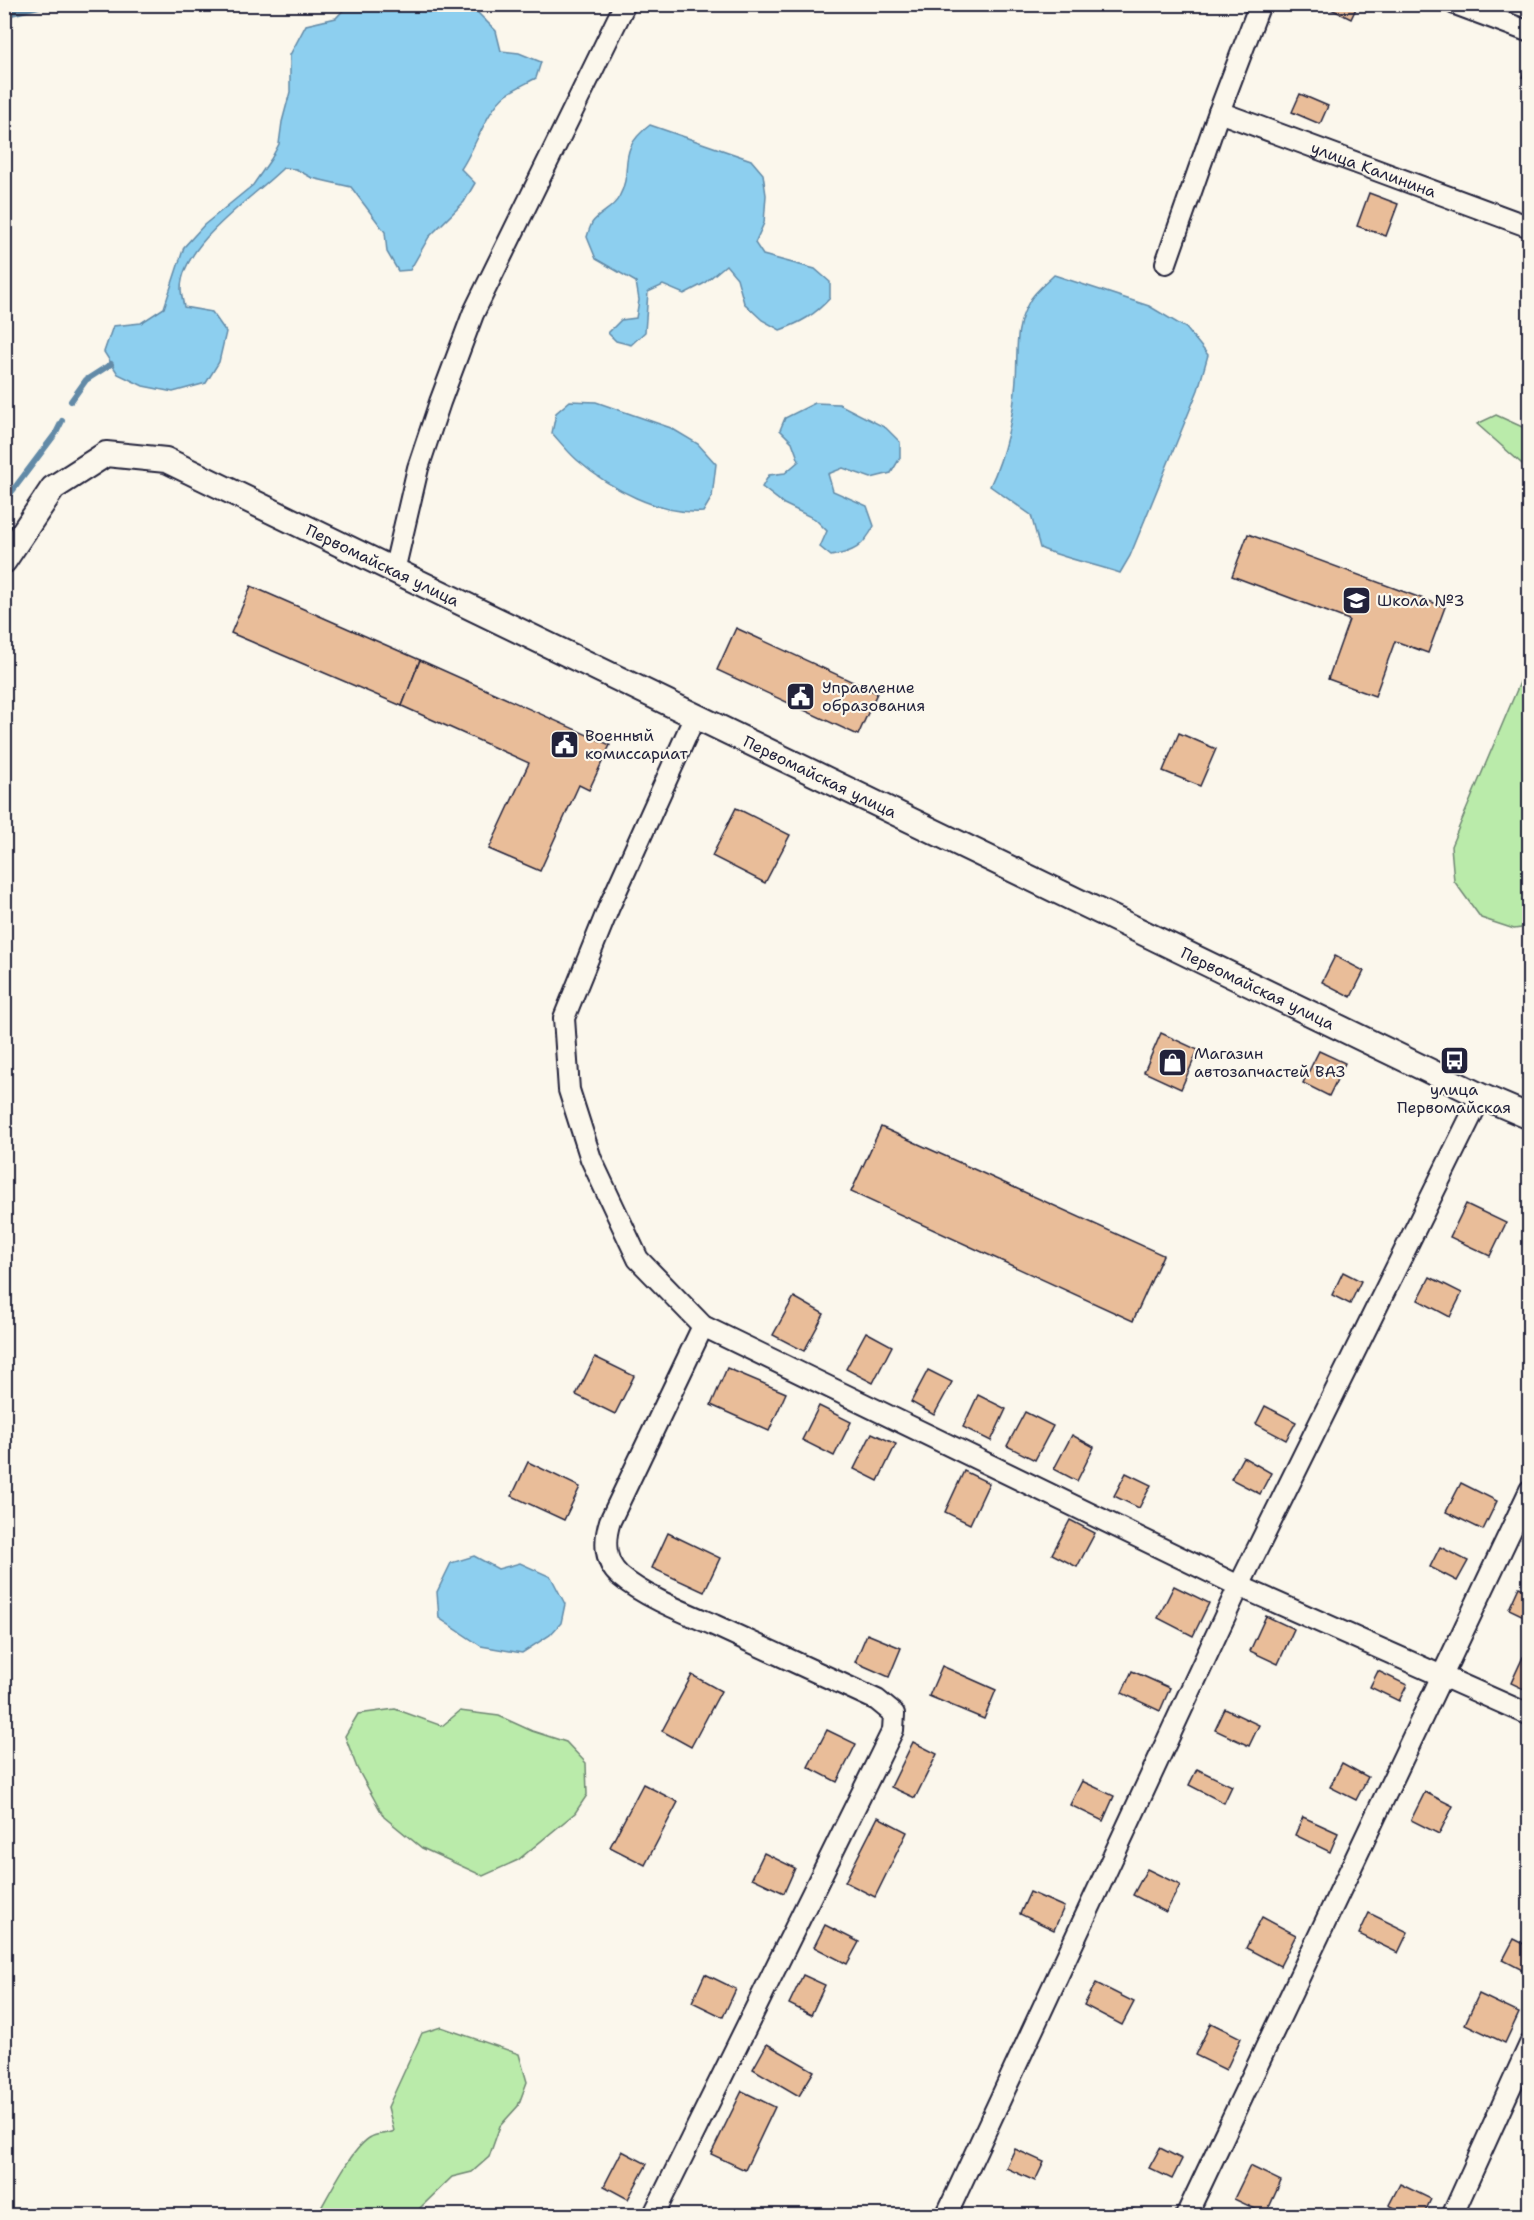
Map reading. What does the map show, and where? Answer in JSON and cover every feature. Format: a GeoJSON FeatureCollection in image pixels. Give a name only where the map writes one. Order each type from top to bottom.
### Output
{"type":"FeatureCollection","features":[{"type":"Feature","properties":{"kind":"street"},"geometry":{"type":"LineString","coordinates":[[394,571],[418,468],[473,314],[625,4]]}},
{"type":"Feature","properties":{"kind":"street"},"geometry":{"type":"LineString","coordinates":[[1166,263],[1260,4]]}},
{"type":"Feature","properties":{"kind":"street"},"geometry":{"type":"LineString","coordinates":[[1455,4],[1530,33]]}},
{"type":"Feature","properties":{"kind":"street","name":"улица Калинина"},"geometry":{"type":"LineString","coordinates":[[1219,112],[1530,227]]}},
{"type":"Feature","properties":{"kind":"street","name":"Первомайская улица"},"geometry":{"type":"LineString","coordinates":[[4,561],[53,488],[106,454],[166,460],[1481,1096],[1530,1117]]}},
{"type":"Feature","properties":{"kind":"street"},"geometry":{"type":"LineString","coordinates":[[695,716],[609,907],[564,1018],[569,1090],[591,1160],[638,1259],[703,1326],[1239,1586],[1530,1715]]}},
{"type":"Feature","properties":{"kind":"street"},"geometry":{"type":"LineString","coordinates":[[946,2216],[1239,1586],[1481,1096]]}},
{"type":"Feature","properties":{"kind":"street"},"geometry":{"type":"LineString","coordinates":[[653,2216],[893,1730],[894,1714],[877,1700],[645,1592],[619,1575],[608,1557],[605,1537],[610,1521],[703,1326]]}},
{"type":"Feature","properties":{"kind":"street"},"geometry":{"type":"LineString","coordinates":[[1186,2216],[1530,1490]]}},
{"type":"Feature","properties":{"kind":"street"},"geometry":{"type":"LineString","coordinates":[[1452,2216],[1530,2044]]}},
{"type":"Feature","properties":{"kind":"green space"},"geometry":{"type":"Polygon","coordinates":[[[1496,415],[1529,430],[1529,470],[1477,424],[1496,415]]]}},
{"type":"Feature","properties":{"kind":"green space"},"geometry":{"type":"Polygon","coordinates":[[[1529,661],[1529,927],[1514,929],[1481,918],[1454,881],[1451,846],[1529,661]]]}},
{"type":"Feature","properties":{"kind":"green space"},"geometry":{"type":"Polygon","coordinates":[[[395,1709],[442,1726],[460,1711],[499,1716],[532,1731],[566,1742],[586,1763],[587,1795],[575,1813],[518,1860],[483,1876],[422,1848],[384,1817],[357,1768],[345,1736],[358,1714],[395,1709]]]}},
{"type":"Feature","properties":{"kind":"green space"},"geometry":{"type":"Polygon","coordinates":[[[441,2027],[519,2054],[527,2082],[518,2106],[500,2126],[489,2157],[472,2172],[452,2177],[419,2209],[417,2215],[317,2215],[334,2184],[364,2142],[373,2136],[394,2131],[388,2107],[422,2033],[441,2027]]]}},
{"type":"Feature","properties":{"kind":"water"},"geometry":{"type":"Polygon","coordinates":[[[349,4],[470,5],[496,31],[501,51],[519,53],[541,62],[536,78],[507,94],[487,119],[461,169],[475,183],[464,202],[429,237],[410,270],[398,271],[387,252],[385,232],[351,187],[312,178],[296,169],[283,168],[221,222],[193,255],[184,272],[181,289],[184,307],[212,312],[226,332],[219,362],[206,383],[173,392],[143,386],[118,374],[104,352],[113,326],[141,323],[164,308],[184,247],[204,225],[253,185],[279,144],[290,92],[290,55],[306,25],[336,18],[349,4]]]}},
{"type":"Feature","properties":{"kind":"water"},"geometry":{"type":"Polygon","coordinates":[[[650,125],[751,160],[763,174],[766,195],[764,223],[755,243],[763,255],[815,269],[830,282],[830,298],[819,309],[807,318],[780,330],[762,320],[744,303],[737,278],[726,265],[703,284],[684,294],[663,285],[648,292],[645,332],[631,345],[616,341],[608,333],[621,320],[636,318],[639,300],[636,282],[596,259],[587,237],[592,223],[619,197],[626,177],[627,160],[632,144],[650,125]]]}},
{"type":"Feature","properties":{"kind":"water"},"geometry":{"type":"Polygon","coordinates":[[[1054,275],[1149,306],[1186,328],[1208,355],[1198,390],[1130,556],[1120,573],[1040,548],[1031,515],[990,486],[1000,461],[1011,420],[1021,321],[1031,298],[1054,275]]]}},
{"type":"Feature","properties":{"kind":"water"},"geometry":{"type":"Polygon","coordinates":[[[570,401],[596,402],[671,428],[698,444],[716,464],[712,497],[703,512],[687,512],[653,505],[620,490],[590,471],[552,433],[556,413],[570,401]]]}},
{"type":"Feature","properties":{"kind":"water"},"geometry":{"type":"Polygon","coordinates":[[[815,403],[839,404],[886,428],[900,442],[900,458],[891,473],[871,478],[843,468],[828,474],[833,491],[867,506],[874,526],[862,544],[846,553],[831,556],[820,547],[827,531],[815,519],[784,504],[762,487],[769,475],[785,473],[799,461],[792,442],[780,430],[785,418],[815,403]]]}},
{"type":"Feature","properties":{"kind":"water"},"geometry":{"type":"Polygon","coordinates":[[[474,1556],[498,1569],[520,1563],[551,1577],[565,1604],[561,1623],[550,1635],[522,1653],[481,1646],[439,1618],[437,1592],[451,1563],[474,1556]]]}},
{"type":"Feature","properties":{"kind":"building"},"geometry":{"type":"Polygon","coordinates":[[[1334,4],[1358,4],[1351,19],[1331,9],[1334,4]]]}},
{"type":"Feature","properties":{"kind":"building"},"geometry":{"type":"Polygon","coordinates":[[[1530,59],[1530,80],[1522,77],[1530,59]]]}},
{"type":"Feature","properties":{"kind":"building"},"geometry":{"type":"Polygon","coordinates":[[[1300,94],[1328,106],[1320,124],[1292,112],[1300,94]]]}},
{"type":"Feature","properties":{"kind":"building"},"geometry":{"type":"Polygon","coordinates":[[[1369,193],[1398,204],[1386,236],[1357,226],[1369,193]]]}},
{"type":"Feature","properties":{"kind":"building"},"geometry":{"type":"Polygon","coordinates":[[[1248,534],[1445,607],[1428,653],[1395,641],[1375,696],[1328,679],[1349,620],[1232,576],[1248,534]]]}},
{"type":"Feature","properties":{"kind":"building"},"geometry":{"type":"Polygon","coordinates":[[[251,586],[420,660],[402,706],[231,633],[251,586]]]}},
{"type":"Feature","properties":{"kind":"building"},"geometry":{"type":"Polygon","coordinates":[[[736,628],[877,693],[858,735],[717,670],[736,628]]]}},
{"type":"Feature","properties":{"kind":"building"},"geometry":{"type":"Polygon","coordinates":[[[420,660],[610,745],[589,790],[579,785],[540,871],[489,849],[529,763],[402,706],[420,660]]]}},
{"type":"Feature","properties":{"kind":"building"},"geometry":{"type":"Polygon","coordinates":[[[1179,733],[1216,749],[1200,786],[1163,771],[1179,733]]]}},
{"type":"Feature","properties":{"kind":"building"},"geometry":{"type":"Polygon","coordinates":[[[736,808],[790,835],[765,883],[712,856],[736,808]]]}},
{"type":"Feature","properties":{"kind":"building"},"geometry":{"type":"Polygon","coordinates":[[[1335,956],[1364,971],[1351,997],[1322,982],[1335,956]]]}},
{"type":"Feature","properties":{"kind":"building"},"geometry":{"type":"Polygon","coordinates":[[[1161,1033],[1198,1050],[1181,1089],[1144,1072],[1161,1033]]]}},
{"type":"Feature","properties":{"kind":"building"},"geometry":{"type":"Polygon","coordinates":[[[1319,1051],[1345,1063],[1329,1096],[1303,1083],[1319,1051]]]}},
{"type":"Feature","properties":{"kind":"building"},"geometry":{"type":"Polygon","coordinates":[[[1530,1061],[1530,1081],[1522,1078],[1530,1061]]]}},
{"type":"Feature","properties":{"kind":"building"},"geometry":{"type":"Polygon","coordinates":[[[881,1127],[1163,1255],[1133,1321],[851,1192],[881,1127]]]}},
{"type":"Feature","properties":{"kind":"building"},"geometry":{"type":"Polygon","coordinates":[[[1466,1204],[1506,1223],[1490,1256],[1450,1237],[1466,1204]]]}},
{"type":"Feature","properties":{"kind":"building"},"geometry":{"type":"Polygon","coordinates":[[[1343,1272],[1361,1281],[1350,1304],[1332,1295],[1343,1272]]]}},
{"type":"Feature","properties":{"kind":"building"},"geometry":{"type":"Polygon","coordinates":[[[1430,1277],[1462,1293],[1450,1317],[1418,1300],[1430,1277]]]}},
{"type":"Feature","properties":{"kind":"building"},"geometry":{"type":"Polygon","coordinates":[[[794,1297],[824,1314],[804,1351],[773,1335],[794,1297]]]}},
{"type":"Feature","properties":{"kind":"building"},"geometry":{"type":"Polygon","coordinates":[[[866,1332],[892,1346],[873,1383],[846,1369],[866,1332]]]}},
{"type":"Feature","properties":{"kind":"building"},"geometry":{"type":"Polygon","coordinates":[[[595,1357],[634,1376],[615,1414],[576,1395],[595,1357]]]}},
{"type":"Feature","properties":{"kind":"building"},"geometry":{"type":"Polygon","coordinates":[[[727,1368],[786,1393],[769,1431],[711,1405],[727,1368]]]}},
{"type":"Feature","properties":{"kind":"building"},"geometry":{"type":"Polygon","coordinates":[[[928,1370],[952,1382],[934,1415],[911,1402],[928,1370]]]}},
{"type":"Feature","properties":{"kind":"building"},"geometry":{"type":"Polygon","coordinates":[[[978,1395],[1006,1409],[991,1441],[963,1427],[978,1395]]]}},
{"type":"Feature","properties":{"kind":"building"},"geometry":{"type":"Polygon","coordinates":[[[819,1406],[851,1422],[834,1456],[802,1440],[819,1406]]]}},
{"type":"Feature","properties":{"kind":"building"},"geometry":{"type":"Polygon","coordinates":[[[1265,1406],[1296,1422],[1286,1440],[1256,1424],[1265,1406]]]}},
{"type":"Feature","properties":{"kind":"building"},"geometry":{"type":"Polygon","coordinates":[[[1025,1412],[1053,1426],[1035,1460],[1007,1446],[1025,1412]]]}},
{"type":"Feature","properties":{"kind":"building"},"geometry":{"type":"Polygon","coordinates":[[[872,1433],[896,1444],[878,1481],[854,1469],[872,1433]]]}},
{"type":"Feature","properties":{"kind":"building"},"geometry":{"type":"Polygon","coordinates":[[[1072,1435],[1094,1447],[1077,1481],[1054,1469],[1072,1435]]]}},
{"type":"Feature","properties":{"kind":"building"},"geometry":{"type":"Polygon","coordinates":[[[1243,1457],[1271,1473],[1260,1494],[1231,1479],[1243,1457]]]}},
{"type":"Feature","properties":{"kind":"building"},"geometry":{"type":"Polygon","coordinates":[[[528,1462],[580,1487],[564,1520],[512,1496],[528,1462]]]}},
{"type":"Feature","properties":{"kind":"building"},"geometry":{"type":"Polygon","coordinates":[[[964,1471],[989,1483],[970,1524],[945,1512],[964,1471]]]}},
{"type":"Feature","properties":{"kind":"building"},"geometry":{"type":"Polygon","coordinates":[[[1126,1473],[1151,1485],[1139,1508],[1114,1496],[1126,1473]]]}},
{"type":"Feature","properties":{"kind":"building"},"geometry":{"type":"Polygon","coordinates":[[[1461,1483],[1497,1501],[1483,1530],[1446,1512],[1461,1483]]]}},
{"type":"Feature","properties":{"kind":"building"},"geometry":{"type":"Polygon","coordinates":[[[1070,1520],[1095,1533],[1077,1567],[1052,1554],[1070,1520]]]}},
{"type":"Feature","properties":{"kind":"building"},"geometry":{"type":"Polygon","coordinates":[[[668,1533],[720,1558],[704,1592],[652,1568],[668,1533]]]}},
{"type":"Feature","properties":{"kind":"building"},"geometry":{"type":"Polygon","coordinates":[[[1440,1547],[1468,1561],[1457,1581],[1430,1567],[1440,1547]]]}},
{"type":"Feature","properties":{"kind":"building"},"geometry":{"type":"Polygon","coordinates":[[[1174,1586],[1209,1603],[1193,1636],[1158,1618],[1174,1586]]]}},
{"type":"Feature","properties":{"kind":"building"},"geometry":{"type":"Polygon","coordinates":[[[1519,1587],[1530,1592],[1530,1619],[1509,1609],[1519,1587]]]}},
{"type":"Feature","properties":{"kind":"building"},"geometry":{"type":"Polygon","coordinates":[[[1266,1616],[1294,1629],[1278,1664],[1250,1651],[1266,1616]]]}},
{"type":"Feature","properties":{"kind":"building"},"geometry":{"type":"Polygon","coordinates":[[[867,1634],[901,1648],[889,1677],[855,1662],[867,1634]]]}},
{"type":"Feature","properties":{"kind":"building"},"geometry":{"type":"Polygon","coordinates":[[[1523,1657],[1530,1660],[1530,1692],[1511,1683],[1523,1657]]]}},
{"type":"Feature","properties":{"kind":"building"},"geometry":{"type":"Polygon","coordinates":[[[942,1666],[996,1690],[984,1719],[929,1696],[942,1666]]]}},
{"type":"Feature","properties":{"kind":"building"},"geometry":{"type":"Polygon","coordinates":[[[1132,1671],[1170,1688],[1160,1711],[1122,1693],[1132,1671]]]}},
{"type":"Feature","properties":{"kind":"building"},"geometry":{"type":"Polygon","coordinates":[[[1378,1671],[1407,1685],[1399,1701],[1370,1687],[1378,1671]]]}},
{"type":"Feature","properties":{"kind":"building"},"geometry":{"type":"Polygon","coordinates":[[[692,1675],[721,1691],[691,1747],[662,1731],[692,1675]]]}},
{"type":"Feature","properties":{"kind":"building"},"geometry":{"type":"Polygon","coordinates":[[[1225,1709],[1259,1725],[1249,1746],[1215,1730],[1225,1709]]]}},
{"type":"Feature","properties":{"kind":"building"},"geometry":{"type":"Polygon","coordinates":[[[827,1730],[856,1744],[837,1782],[808,1767],[827,1730]]]}},
{"type":"Feature","properties":{"kind":"building"},"geometry":{"type":"Polygon","coordinates":[[[913,1742],[937,1754],[915,1798],[891,1787],[913,1742]]]}},
{"type":"Feature","properties":{"kind":"building"},"geometry":{"type":"Polygon","coordinates":[[[1342,1763],[1368,1777],[1356,1800],[1330,1787],[1342,1763]]]}},
{"type":"Feature","properties":{"kind":"building"},"geometry":{"type":"Polygon","coordinates":[[[1197,1769],[1232,1786],[1224,1803],[1189,1785],[1197,1769]]]}},
{"type":"Feature","properties":{"kind":"building"},"geometry":{"type":"Polygon","coordinates":[[[1082,1781],[1114,1796],[1103,1821],[1070,1805],[1082,1781]]]}},
{"type":"Feature","properties":{"kind":"building"},"geometry":{"type":"Polygon","coordinates":[[[643,1784],[678,1802],[645,1865],[610,1847],[643,1784]]]}},
{"type":"Feature","properties":{"kind":"building"},"geometry":{"type":"Polygon","coordinates":[[[1425,1792],[1453,1806],[1439,1834],[1411,1820],[1425,1792]]]}},
{"type":"Feature","properties":{"kind":"building"},"geometry":{"type":"Polygon","coordinates":[[[878,1817],[907,1832],[875,1897],[845,1882],[878,1817]]]}},
{"type":"Feature","properties":{"kind":"building"},"geometry":{"type":"Polygon","coordinates":[[[1303,1817],[1338,1833],[1330,1852],[1295,1835],[1303,1817]]]}},
{"type":"Feature","properties":{"kind":"building"},"geometry":{"type":"Polygon","coordinates":[[[764,1853],[795,1868],[784,1893],[752,1878],[764,1853]]]}},
{"type":"Feature","properties":{"kind":"building"},"geometry":{"type":"Polygon","coordinates":[[[1147,1869],[1180,1885],[1166,1912],[1133,1895],[1147,1869]]]}},
{"type":"Feature","properties":{"kind":"building"},"geometry":{"type":"Polygon","coordinates":[[[1030,1892],[1064,1907],[1054,1930],[1020,1914],[1030,1892]]]}},
{"type":"Feature","properties":{"kind":"building"},"geometry":{"type":"Polygon","coordinates":[[[1369,1913],[1408,1932],[1398,1953],[1359,1934],[1369,1913]]]}},
{"type":"Feature","properties":{"kind":"building"},"geometry":{"type":"Polygon","coordinates":[[[1262,1917],[1296,1935],[1280,1966],[1246,1948],[1262,1917]]]}},
{"type":"Feature","properties":{"kind":"building"},"geometry":{"type":"Polygon","coordinates":[[[825,1925],[859,1942],[847,1964],[814,1947],[825,1925]]]}},
{"type":"Feature","properties":{"kind":"building"},"geometry":{"type":"Polygon","coordinates":[[[1514,1939],[1530,1947],[1530,1974],[1503,1960],[1514,1939]]]}},
{"type":"Feature","properties":{"kind":"building"},"geometry":{"type":"Polygon","coordinates":[[[705,1974],[736,1989],[723,2017],[692,2002],[705,1974]]]}},
{"type":"Feature","properties":{"kind":"building"},"geometry":{"type":"Polygon","coordinates":[[[803,1975],[825,1985],[811,2015],[789,2004],[803,1975]]]}},
{"type":"Feature","properties":{"kind":"building"},"geometry":{"type":"Polygon","coordinates":[[[1096,1983],[1134,2002],[1122,2025],[1084,2005],[1096,1983]]]}},
{"type":"Feature","properties":{"kind":"building"},"geometry":{"type":"Polygon","coordinates":[[[1479,1994],[1519,2013],[1505,2043],[1465,2024],[1479,1994]]]}},
{"type":"Feature","properties":{"kind":"building"},"geometry":{"type":"Polygon","coordinates":[[[1211,2023],[1241,2038],[1226,2070],[1195,2055],[1211,2023]]]}},
{"type":"Feature","properties":{"kind":"building"},"geometry":{"type":"Polygon","coordinates":[[[767,2044],[814,2071],[799,2096],[753,2069],[767,2044]]]}},
{"type":"Feature","properties":{"kind":"building"},"geometry":{"type":"Polygon","coordinates":[[[742,2091],[775,2107],[745,2170],[711,2154],[742,2091]]]}},
{"type":"Feature","properties":{"kind":"building"},"geometry":{"type":"Polygon","coordinates":[[[1160,2148],[1182,2159],[1172,2179],[1149,2168],[1160,2148]]]}},
{"type":"Feature","properties":{"kind":"building"},"geometry":{"type":"Polygon","coordinates":[[[1015,2149],[1044,2162],[1035,2181],[1006,2168],[1015,2149]]]}},
{"type":"Feature","properties":{"kind":"building"},"geometry":{"type":"Polygon","coordinates":[[[622,2151],[647,2164],[628,2199],[604,2186],[622,2151]]]}},
{"type":"Feature","properties":{"kind":"building"},"geometry":{"type":"Polygon","coordinates":[[[1250,2166],[1281,2181],[1266,2214],[1234,2199],[1250,2166]]]}},
{"type":"Feature","properties":{"kind":"building"},"geometry":{"type":"Polygon","coordinates":[[[1400,2184],[1431,2199],[1423,2216],[1410,2216],[1389,2205],[1400,2184]]]}},
{"type":"Feature","properties":{"kind":"building"},"geometry":{"type":"Polygon","coordinates":[[[1133,2209],[1148,2216],[1130,2216],[1133,2209]]]}},
{"type":"Feature","properties":{"kind":"waterway"},"geometry":{"type":"LineString","coordinates":[[4,15],[46,4]]}},
{"type":"Feature","properties":{"kind":"waterway"},"geometry":{"type":"LineString","coordinates":[[71,401],[86,380],[111,364]]}},
{"type":"Feature","properties":{"kind":"waterway"},"geometry":{"type":"LineString","coordinates":[[4,502],[56,433],[62,421]]}},
{"type":"Feature","properties":{"kind":"place","name":"Школа №3"},"geometry":{"type":"Point","coordinates":[1356,600]}},
{"type":"Feature","properties":{"kind":"place","name":"Управление образования"},"geometry":{"type":"Point","coordinates":[801,696]}},
{"type":"Feature","properties":{"kind":"place","name":"Военный комиссариат"},"geometry":{"type":"Point","coordinates":[564,744]}},
{"type":"Feature","properties":{"kind":"place","name":"улица Первомайская"},"geometry":{"type":"Point","coordinates":[1454,1061]}},
{"type":"Feature","properties":{"kind":"place","name":"Магазин автозапчастей ВАЗ"},"geometry":{"type":"Point","coordinates":[1173,1062]}}]}
